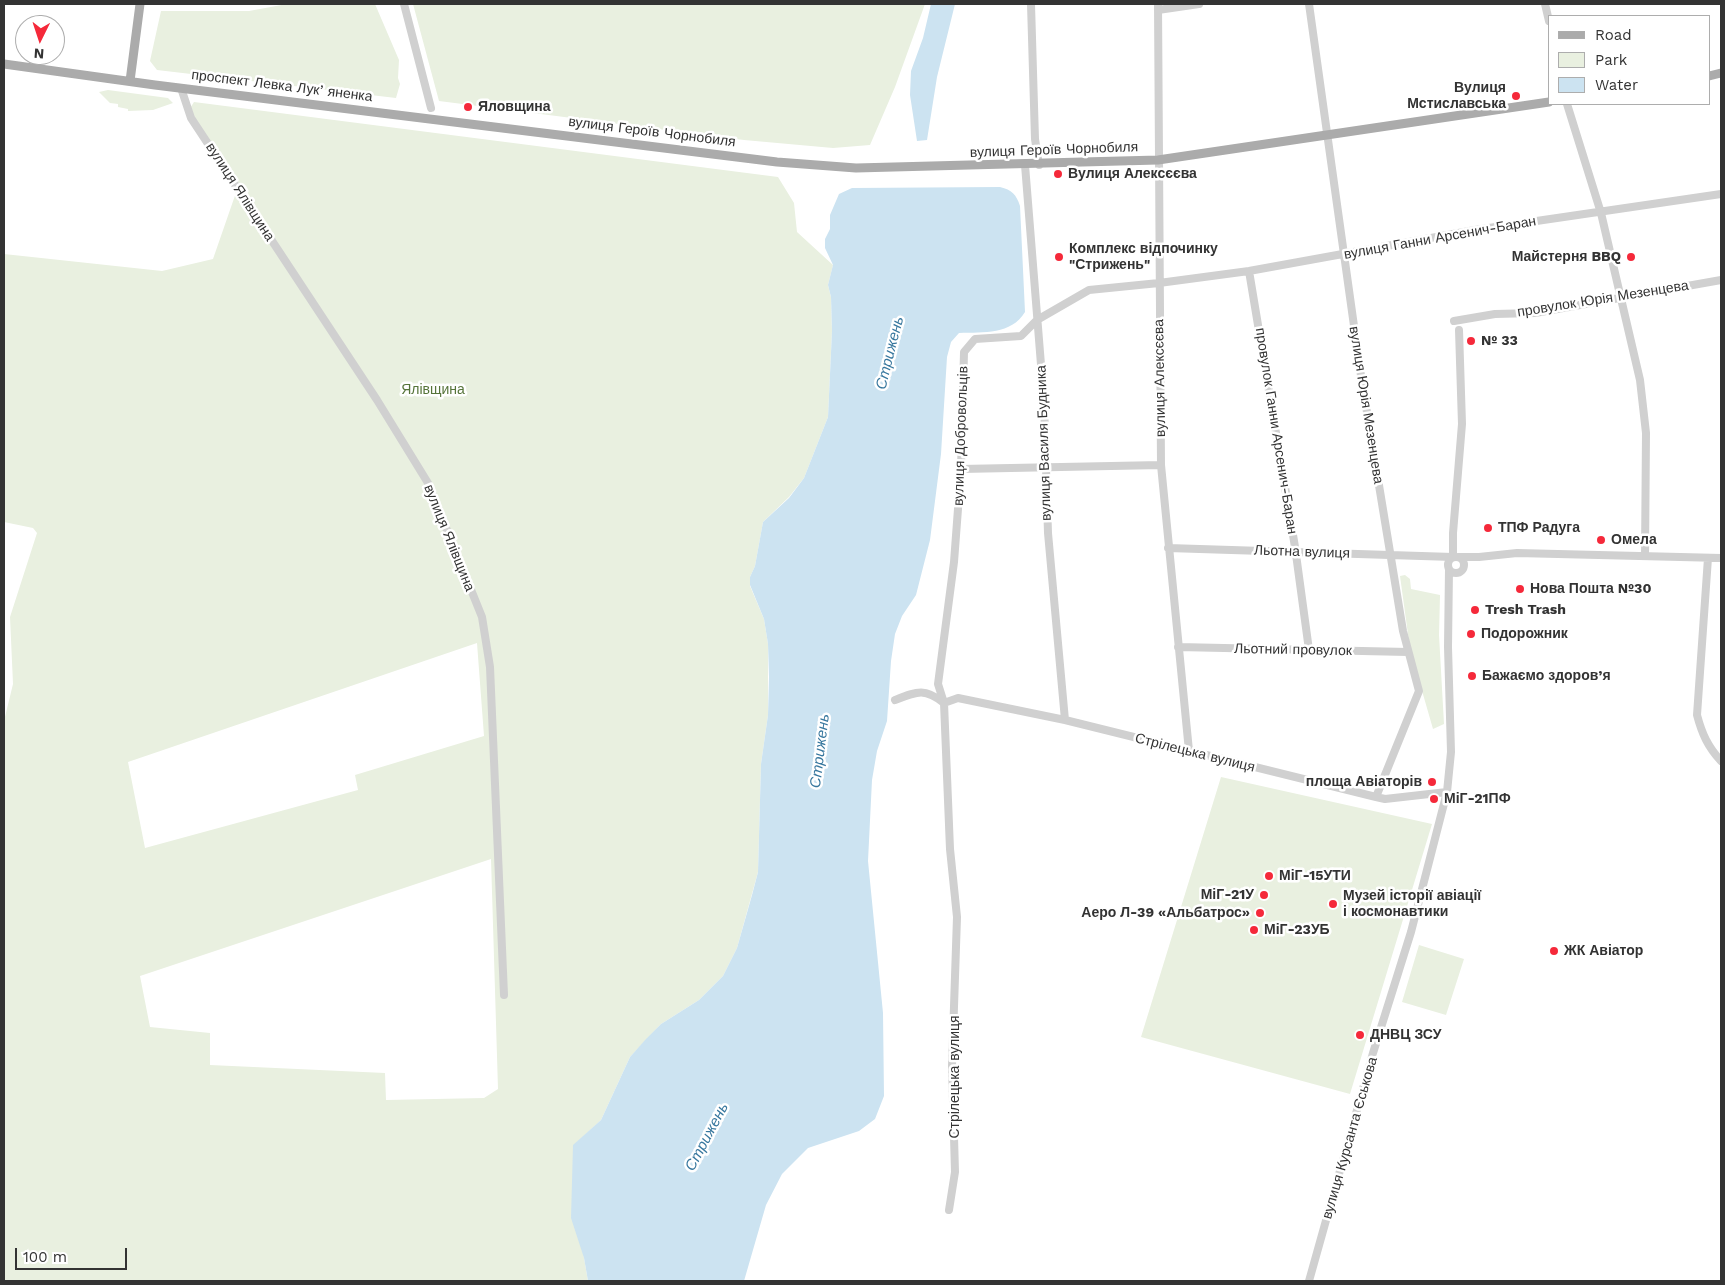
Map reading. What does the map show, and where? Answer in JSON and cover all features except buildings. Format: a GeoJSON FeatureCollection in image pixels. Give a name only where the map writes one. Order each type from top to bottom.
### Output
{"type":"FeatureCollection","features":[{"type":"Feature","properties":{"kind":"main road"},"geometry":{"type":"LineString","coordinates":[[130,82],[140,4]]}},
{"type":"Feature","properties":{"kind":"main road","name":"проспект Левка Лукʼяненка"},"geometry":{"type":"LineString","coordinates":[[4,64],[130,82],[557,134]]}},
{"type":"Feature","properties":{"kind":"main road","name":"вулиця Героїв Чорнобиля"},"geometry":{"type":"LineString","coordinates":[[557,134],[809,166],[856,168],[1039,165],[1158,160],[1548,102]]}},
{"type":"Feature","properties":{"kind":"street"},"geometry":{"type":"LineString","coordinates":[[404,4],[431,108]]}},
{"type":"Feature","properties":{"kind":"street"},"geometry":{"type":"LineString","coordinates":[[1031,4],[1035,139],[1039,165]]}},
{"type":"Feature","properties":{"kind":"street"},"geometry":{"type":"LineString","coordinates":[[1158,7],[1199,4]]}},
{"type":"Feature","properties":{"kind":"street","name":"вулиця Юрія Мезенцева"},"geometry":{"type":"LineString","coordinates":[[1309,4],[1343,255],[1408,652],[1419,691],[1376,797]]}},
{"type":"Feature","properties":{"kind":"street"},"geometry":{"type":"LineString","coordinates":[[1545,4],[1548,17]]}},
{"type":"Feature","properties":{"kind":"street","name":"вулиця Алексєєва"},"geometry":{"type":"LineString","coordinates":[[1158,7],[1161,465],[1189,751]]}},
{"type":"Feature","properties":{"kind":"street","name":"вулиця Ялівщина"},"geometry":{"type":"LineString","coordinates":[[181,88],[191,118],[377,400],[428,483],[482,617],[490,667],[504,995]]}},
{"type":"Feature","properties":{"kind":"street"},"geometry":{"type":"LineString","coordinates":[[1567,105],[1601,212],[1640,380],[1646,433],[1645,556]]}},
{"type":"Feature","properties":{"kind":"street","name":"вулиця Василя Будника"},"geometry":{"type":"LineString","coordinates":[[1025,165],[1032,229],[1044,402],[1048,533],[1065,720]]}},
{"type":"Feature","properties":{"kind":"street","name":"вулиця Ганни Арсенич-Баран"},"geometry":{"type":"LineString","coordinates":[[1159,283],[1249,271],[1475,230],[1721,194]]}},
{"type":"Feature","properties":{"kind":"street","name":"провулок Ганни Арсенич-Баран"},"geometry":{"type":"LineString","coordinates":[[1249,271],[1296,552],[1309,650]]}},
{"type":"Feature","properties":{"kind":"street","name":"провулок Юрія Мезенцева"},"geometry":{"type":"LineString","coordinates":[[1454,321],[1495,314],[1535,313],[1721,280]]}},
{"type":"Feature","properties":{"kind":"street","name":"вулиця Добровольців"},"geometry":{"type":"LineString","coordinates":[[944,703],[938,684],[954,562],[961,469],[964,352],[976,339],[1021,336],[1037,320],[1089,290],[1159,283]]}},
{"type":"Feature","properties":{"kind":"street"},"geometry":{"type":"LineString","coordinates":[[1456,557],[1453,533],[1462,424],[1459,330]]}},
{"type":"Feature","properties":{"kind":"street"},"geometry":{"type":"LineString","coordinates":[[961,469],[1161,465]]}},
{"type":"Feature","properties":{"kind":"street","name":"Льотна вулиця"},"geometry":{"type":"LineString","coordinates":[[1168,548],[1479,558],[1517,553],[1721,558]]}},
{"type":"Feature","properties":{"kind":"street"},"geometry":{"type":"LineString","coordinates":[[1436,557],[1454,573],[1461,570],[1464,562],[1456,557]]}},
{"type":"Feature","properties":{"kind":"street"},"geometry":{"type":"LineString","coordinates":[[1447,792],[1451,752],[1448,604],[1451,584],[1449,568],[1450,559],[1456,557]]}},
{"type":"Feature","properties":{"kind":"street","name":"Льотна вулиця"},"geometry":{"type":"LineString","coordinates":[[1451,584],[1461,570],[1479,558]]}},
{"type":"Feature","properties":{"kind":"street"},"geometry":{"type":"LineString","coordinates":[[1708,558],[1697,715],[1702,735],[1711,750],[1721,761]]}},
{"type":"Feature","properties":{"kind":"street","name":"Льотний провулок"},"geometry":{"type":"LineString","coordinates":[[1178,647],[1408,652]]}},
{"type":"Feature","properties":{"kind":"street"},"geometry":{"type":"LineString","coordinates":[[895,700],[915,692],[931,693],[944,703]]}},
{"type":"Feature","properties":{"kind":"street","name":"Стрілецька вулиця"},"geometry":{"type":"LineString","coordinates":[[949,1210],[956,1172],[952,1066],[957,917],[950,848],[944,703],[958,698],[1065,720],[1376,797],[1385,798],[1447,792]]}},
{"type":"Feature","properties":{"kind":"street","name":"вулиця Курсанта Єськова"},"geometry":{"type":"LineString","coordinates":[[1309,1281],[1374,1053],[1411,932],[1447,792]]}},
{"type":"Feature","properties":{"kind":"green space"},"geometry":{"type":"Polygon","coordinates":[[[287,4],[375,4],[399,60],[398,78],[400,84],[396,98],[157,70],[150,61],[161,11],[249,11],[287,4]]]}},
{"type":"Feature","properties":{"kind":"green space"},"geometry":{"type":"Polygon","coordinates":[[[413,4],[925,4],[895,87],[870,145],[833,148],[744,140],[439,101],[413,4]]]}},
{"type":"Feature","properties":{"kind":"green space"},"geometry":{"type":"Polygon","coordinates":[[[108,90],[168,98],[173,103],[153,110],[128,111],[128,109],[118,107],[118,104],[110,103],[99,92],[108,90]]]}},
{"type":"Feature","properties":{"kind":"green space","name":"Ялівщина"},"geometry":{"type":"Polygon","coordinates":[[[194,102],[778,177],[794,203],[797,232],[833,265],[828,285],[831,297],[832,331],[828,417],[804,478],[789,497],[763,522],[755,566],[750,577],[750,586],[764,619],[768,644],[768,715],[761,764],[758,872],[737,948],[723,976],[699,1000],[661,1024],[630,1057],[601,1120],[574,1145],[584,1258],[588,1281],[4,1281],[4,721],[13,684],[10,617],[37,533],[33,528],[4,522],[4,254],[162,271],[213,259],[239,184],[189,110],[194,102]],[[477,643],[128,762],[145,848],[358,790],[355,775],[484,736],[477,643]],[[491,859],[140,976],[150,1027],[210,1033],[210,1065],[385,1073],[386,1100],[484,1098],[498,1089],[491,859]]]}},
{"type":"Feature","properties":{"kind":"green space"},"geometry":{"type":"Polygon","coordinates":[[[1405,575],[1410,579],[1411,589],[1440,595],[1439,635],[1444,724],[1433,729],[1410,649],[1400,576],[1405,575]]]}},
{"type":"Feature","properties":{"kind":"green space"},"geometry":{"type":"Polygon","coordinates":[[[1221,777],[1432,824],[1350,1094],[1141,1037],[1221,777]]]}},
{"type":"Feature","properties":{"kind":"green space"},"geometry":{"type":"Polygon","coordinates":[[[1419,945],[1464,959],[1446,1015],[1402,1002],[1419,945]]]}},
{"type":"Feature","properties":{"kind":"water"},"geometry":{"type":"Polygon","coordinates":[[[931,4],[955,4],[937,77],[927,140],[917,141],[910,95],[911,71],[923,38],[931,4]]]}},
{"type":"Feature","properties":{"kind":"water","name":"Стрижень"},"geometry":{"type":"Polygon","coordinates":[[[1000,187],[1013,193],[1020,206],[1025,312],[1012,325],[1005,328],[987,332],[959,333],[951,342],[947,357],[941,454],[930,540],[916,595],[902,616],[895,634],[891,661],[887,721],[877,751],[872,780],[868,861],[883,1013],[884,1096],[875,1119],[859,1131],[808,1148],[782,1174],[766,1205],[744,1281],[588,1281],[584,1258],[571,1218],[573,1145],[601,1120],[630,1057],[661,1024],[699,1000],[723,976],[737,948],[758,872],[761,764],[768,715],[769,677],[768,644],[764,619],[750,585],[750,577],[755,566],[763,522],[789,498],[804,478],[828,417],[832,331],[831,297],[828,285],[833,265],[825,248],[825,239],[830,229],[830,215],[839,194],[852,188],[1000,187]]]}},
{"type":"Feature","properties":{"kind":"place","name":"Вулиця Мстиславська"},"geometry":{"type":"Point","coordinates":[1516,96]}},
{"type":"Feature","properties":{"kind":"place","name":"Яловщина"},"geometry":{"type":"Point","coordinates":[468,107]}},
{"type":"Feature","properties":{"kind":"place","name":"Вулиця Алексєєва"},"geometry":{"type":"Point","coordinates":[1058,174]}},
{"type":"Feature","properties":{"kind":"place","name":"Комплекс відпочинку \"Стрижень\""},"geometry":{"type":"Point","coordinates":[1059,257]}},
{"type":"Feature","properties":{"kind":"place","name":"Майстерня BBQ"},"geometry":{"type":"Point","coordinates":[1631,257]}},
{"type":"Feature","properties":{"kind":"place","name":"№ 33"},"geometry":{"type":"Point","coordinates":[1471,341]}},
{"type":"Feature","properties":{"kind":"place","name":"ТПФ Радуга"},"geometry":{"type":"Point","coordinates":[1488,528]}},
{"type":"Feature","properties":{"kind":"place","name":"Омела"},"geometry":{"type":"Point","coordinates":[1601,540]}},
{"type":"Feature","properties":{"kind":"place","name":"Нова Пошта №30"},"geometry":{"type":"Point","coordinates":[1520,589]}},
{"type":"Feature","properties":{"kind":"place","name":"Tresh Trash"},"geometry":{"type":"Point","coordinates":[1475,610]}},
{"type":"Feature","properties":{"kind":"place","name":"Подорожник"},"geometry":{"type":"Point","coordinates":[1471,634]}},
{"type":"Feature","properties":{"kind":"place","name":"Бажаємо здоров’я"},"geometry":{"type":"Point","coordinates":[1472,676]}},
{"type":"Feature","properties":{"kind":"place","name":"площа Авіаторів"},"geometry":{"type":"Point","coordinates":[1432,782]}},
{"type":"Feature","properties":{"kind":"place","name":"МіГ-21ПФ"},"geometry":{"type":"Point","coordinates":[1434,799]}},
{"type":"Feature","properties":{"kind":"place","name":"МіГ-15УТИ"},"geometry":{"type":"Point","coordinates":[1269,876]}},
{"type":"Feature","properties":{"kind":"place","name":"МіГ-21У"},"geometry":{"type":"Point","coordinates":[1264,895]}},
{"type":"Feature","properties":{"kind":"place","name":"Музей історії авіації і космонавтики"},"geometry":{"type":"Point","coordinates":[1333,904]}},
{"type":"Feature","properties":{"kind":"place","name":"Аеро Л-39 «Альбатрос»"},"geometry":{"type":"Point","coordinates":[1260,913]}},
{"type":"Feature","properties":{"kind":"place","name":"МіГ-23УБ"},"geometry":{"type":"Point","coordinates":[1254,930]}},
{"type":"Feature","properties":{"kind":"place","name":"ЖК Авіатор"},"geometry":{"type":"Point","coordinates":[1554,951]}},
{"type":"Feature","properties":{"kind":"place","name":"ДНВЦ ЗСУ"},"geometry":{"type":"Point","coordinates":[1360,1035]}}]}
